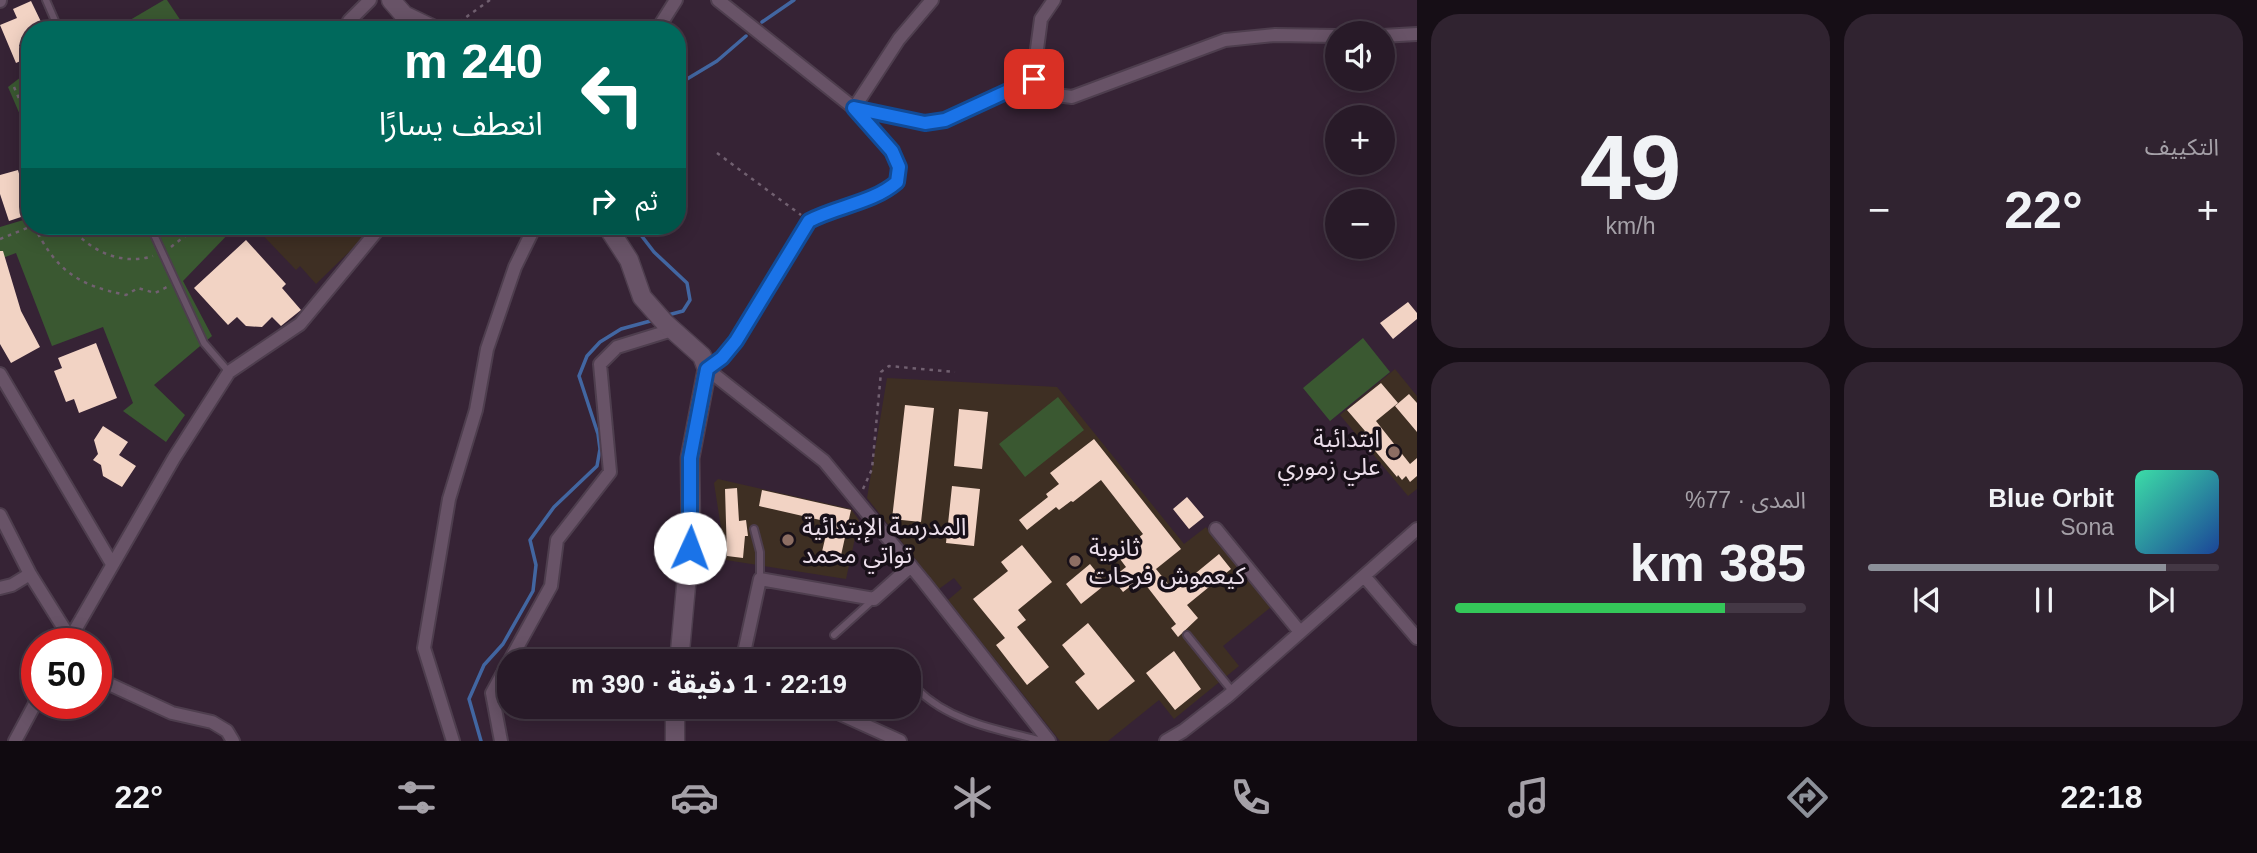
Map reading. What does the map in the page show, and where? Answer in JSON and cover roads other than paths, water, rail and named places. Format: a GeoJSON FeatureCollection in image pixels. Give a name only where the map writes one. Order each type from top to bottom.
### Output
{"type":"FeatureCollection","features":[{"type":"Feature","properties":{"kind":"main road"},"geometry":{"type":"LineString","coordinates":[[391,0],[404,15],[416,21]]}},
{"type":"Feature","properties":{"kind":"main road"},"geometry":{"type":"LineString","coordinates":[[613,235],[629,260],[642,297],[664,322],[702,356],[707,369],[690,458],[691,532],[680,649]]}},
{"type":"Feature","properties":{"kind":"main road"},"geometry":{"type":"LineString","coordinates":[[675,719],[675,741]]}},
{"type":"Feature","properties":{"kind":"street"},"geometry":{"type":"LineString","coordinates":[[349,21],[370,0]]}},
{"type":"Feature","properties":{"kind":"street"},"geometry":{"type":"LineString","coordinates":[[663,21],[676,0]]}},
{"type":"Feature","properties":{"kind":"street"},"geometry":{"type":"LineString","coordinates":[[718,0],[854,108],[892,151],[899,167],[897,182],[885,193],[809,221],[736,341],[722,358],[707,369],[824,461],[1049,741]]}},
{"type":"Feature","properties":{"kind":"street"},"geometry":{"type":"LineString","coordinates":[[854,108],[899,39],[932,0]]}},
{"type":"Feature","properties":{"kind":"street"},"geometry":{"type":"LineString","coordinates":[[1054,0],[1041,19],[1034,79],[1048,94],[1072,97],[1225,40],[1275,35],[1325,36]]}},
{"type":"Feature","properties":{"kind":"street"},"geometry":{"type":"LineString","coordinates":[[1395,35],[1417,34]]}},
{"type":"Feature","properties":{"kind":"street"},"geometry":{"type":"LineString","coordinates":[[854,108],[925,123],[945,120],[1034,79]]}},
{"type":"Feature","properties":{"kind":"street"},"geometry":{"type":"LineString","coordinates":[[76,628],[174,458],[229,372],[300,324],[374,235]]}},
{"type":"Feature","properties":{"kind":"street"},"geometry":{"type":"LineString","coordinates":[[453,741],[424,648],[449,499],[476,410],[487,349],[515,267],[531,235]]}},
{"type":"Feature","properties":{"kind":"street"},"geometry":{"type":"LineString","coordinates":[[516,649],[551,586],[557,540],[610,472],[600,364],[617,347],[664,322]]}},
{"type":"Feature","properties":{"kind":"street"},"geometry":{"type":"LineString","coordinates":[[1,379],[113,564]]}},
{"type":"Feature","properties":{"kind":"street"},"geometry":{"type":"LineString","coordinates":[[0,515],[61,628]]}},
{"type":"Feature","properties":{"kind":"street"},"geometry":{"type":"LineString","coordinates":[[1216,529],[1300,632]]}},
{"type":"Feature","properties":{"kind":"street"},"geometry":{"type":"LineString","coordinates":[[1166,741],[1183,732],[1233,692],[1417,529]]}},
{"type":"Feature","properties":{"kind":"street"},"geometry":{"type":"LineString","coordinates":[[745,649],[760,579],[874,599],[911,566]]}},
{"type":"Feature","properties":{"kind":"street"},"geometry":{"type":"LineString","coordinates":[[0,588],[30,575]]}},
{"type":"Feature","properties":{"kind":"street"},"geometry":{"type":"LineString","coordinates":[[1364,576],[1417,638]]}},
{"type":"Feature","properties":{"kind":"street"},"geometry":{"type":"LineString","coordinates":[[497,684],[492,693],[501,741]]}},
{"type":"Feature","properties":{"kind":"street"},"geometry":{"type":"LineString","coordinates":[[112,685],[172,713],[212,722],[227,731],[233,741]]}},
{"type":"Feature","properties":{"kind":"street"},"geometry":{"type":"LineString","coordinates":[[15,741],[27,719]]}},
{"type":"Feature","properties":{"kind":"street"},"geometry":{"type":"LineString","coordinates":[[851,719],[900,741]]}},
{"type":"Feature","properties":{"kind":"lane"},"geometry":{"type":"LineString","coordinates":[[46,0],[55,21]]}},
{"type":"Feature","properties":{"kind":"lane"},"geometry":{"type":"LineString","coordinates":[[154,235],[204,343],[229,372]]}},
{"type":"Feature","properties":{"kind":"lane"},"geometry":{"type":"LineString","coordinates":[[754,529],[760,552],[760,579]]}},
{"type":"Feature","properties":{"kind":"lane"},"geometry":{"type":"LineString","coordinates":[[834,635],[874,599]]}},
{"type":"Feature","properties":{"kind":"lane"},"geometry":{"type":"LineString","coordinates":[[1187,635],[1233,692]]}},
{"type":"Feature","properties":{"kind":"lane"},"geometry":{"type":"LineString","coordinates":[[921,693],[931,703],[992,730],[1042,741]]}},
{"type":"Feature","properties":{"kind":"waterway"},"geometry":{"type":"LineString","coordinates":[[762,22],[794,0]]}},
{"type":"Feature","properties":{"kind":"waterway"},"geometry":{"type":"LineString","coordinates":[[686,80],[717,61],[746,36]]}},
{"type":"Feature","properties":{"kind":"waterway"},"geometry":{"type":"LineString","coordinates":[[641,235],[654,252],[687,283],[690,300],[683,311],[668,315]]}},
{"type":"Feature","properties":{"kind":"waterway"},"geometry":{"type":"LineString","coordinates":[[481,741],[469,699],[484,665],[503,644],[533,591],[536,565],[530,540],[554,507],[597,466],[600,449],[598,434],[579,376],[587,356],[600,342],[621,329],[654,320]]}},
{"type":"Feature","properties":{"kind":"place","name":"ابتدائية علي زموري"},"geometry":{"type":"Point","coordinates":[1394,452]}},
{"type":"Feature","properties":{"kind":"place","name":"المدرسة الإبتدائية تواتي محمد"},"geometry":{"type":"Point","coordinates":[788,540]}},
{"type":"Feature","properties":{"kind":"place","name":"ثانوية كيعموش فرحات"},"geometry":{"type":"Point","coordinates":[1075,561]}}]}
